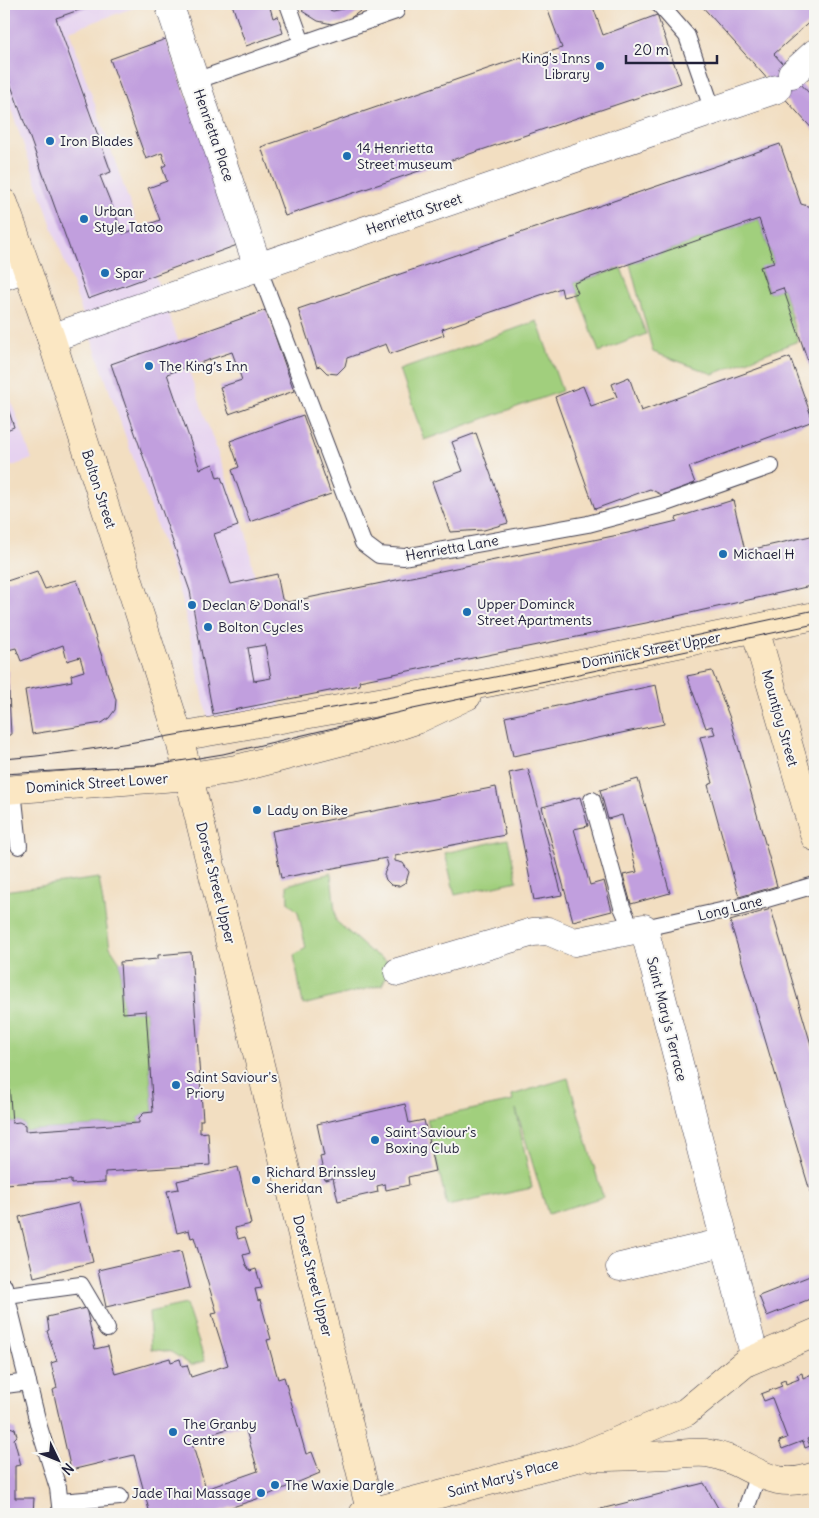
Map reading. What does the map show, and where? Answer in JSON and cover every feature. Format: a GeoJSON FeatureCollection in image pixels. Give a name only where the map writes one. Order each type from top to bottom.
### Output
{"type":"FeatureCollection","features":[{"type":"Feature","properties":{"kind":"main road","name":"Bolton Street"},"geometry":{"type":"LineString","coordinates":[[4,203],[14,272],[50,338],[190,776]]}},
{"type":"Feature","properties":{"kind":"main road","name":"Dominick Street Upper"},"geometry":{"type":"LineString","coordinates":[[179,737],[487,683],[815,616]]}},
{"type":"Feature","properties":{"kind":"main road","name":"Mountjoy Street"},"geometry":{"type":"LineString","coordinates":[[755,628],[815,836]]}},
{"type":"Feature","properties":{"kind":"main road","name":"Dominick Street Upper"},"geometry":{"type":"LineString","coordinates":[[190,776],[260,764],[386,730],[416,720],[487,683]]}},
{"type":"Feature","properties":{"kind":"main road","name":"Dominick Street Lower"},"geometry":{"type":"LineString","coordinates":[[8,790],[190,776]]}},
{"type":"Feature","properties":{"kind":"main road","name":"Dorset Street Upper"},"geometry":{"type":"LineString","coordinates":[[190,776],[368,1514]]}},
{"type":"Feature","properties":{"kind":"main road"},"geometry":{"type":"LineString","coordinates":[[577,1458],[686,1412],[745,1363],[815,1333]]}},
{"type":"Feature","properties":{"kind":"main road"},"geometry":{"type":"LineString","coordinates":[[577,1458],[704,1453],[731,1460],[758,1474],[783,1482],[798,1482],[815,1476]]}},
{"type":"Feature","properties":{"kind":"main road","name":"Saint Mary's Place"},"geometry":{"type":"LineString","coordinates":[[368,1514],[577,1458]]}},
{"type":"Feature","properties":{"kind":"street","name":"Henrietta Place"},"geometry":{"type":"LineString","coordinates":[[169,4],[258,267]]}},
{"type":"Feature","properties":{"kind":"street","name":"Henrietta Street"},"geometry":{"type":"LineString","coordinates":[[50,338],[713,111],[784,81],[815,53]]}},
{"type":"Feature","properties":{"kind":"street"},"geometry":{"type":"LineString","coordinates":[[398,972],[533,932],[548,931],[574,942],[638,929]]}},
{"type":"Feature","properties":{"kind":"street","name":"Saint Mary's Terrace"},"geometry":{"type":"LineString","coordinates":[[638,929],[754,1358]]}},
{"type":"Feature","properties":{"kind":"street"},"geometry":{"type":"LineString","coordinates":[[620,1267],[724,1242]]}},
{"type":"Feature","properties":{"kind":"lane"},"geometry":{"type":"LineString","coordinates":[[288,4],[302,43]]}},
{"type":"Feature","properties":{"kind":"lane"},"geometry":{"type":"LineString","coordinates":[[195,80],[396,10],[394,4]]}},
{"type":"Feature","properties":{"kind":"lane"},"geometry":{"type":"LineString","coordinates":[[659,4],[687,36],[713,111]]}},
{"type":"Feature","properties":{"kind":"lane","name":"Henrietta Lane"},"geometry":{"type":"LineString","coordinates":[[258,267],[363,543],[379,555],[404,557],[588,524],[663,504],[771,466]]}},
{"type":"Feature","properties":{"kind":"lane"},"geometry":{"type":"LineString","coordinates":[[8,790],[19,846]]}},
{"type":"Feature","properties":{"kind":"lane"},"geometry":{"type":"LineString","coordinates":[[592,800],[622,907],[638,929]]}},
{"type":"Feature","properties":{"kind":"lane","name":"Long Lane"},"geometry":{"type":"LineString","coordinates":[[638,929],[739,907],[815,885]]}},
{"type":"Feature","properties":{"kind":"lane"},"geometry":{"type":"LineString","coordinates":[[107,1329],[81,1285],[5,1290],[9,1325],[28,1382],[39,1427],[58,1488],[60,1508],[120,1497]]}},
{"type":"Feature","properties":{"kind":"lane"},"geometry":{"type":"LineString","coordinates":[[5,1385],[28,1382]]}},
{"type":"Feature","properties":{"kind":"lane"},"geometry":{"type":"LineString","coordinates":[[749,1514],[747,1506],[758,1474]]}},
{"type":"Feature","properties":{"kind":"shaded area"},"geometry":{"type":"Polygon","coordinates":[[[4,4],[144,4],[69,31],[246,533],[280,706],[208,719],[181,595],[4,89],[4,4]]]}},
{"type":"Feature","properties":{"kind":"shaded area"},"geometry":{"type":"Polygon","coordinates":[[[4,381],[32,459],[4,469],[4,381]]]}},
{"type":"Feature","properties":{"kind":"green space"},"geometry":{"type":"Polygon","coordinates":[[[759,219],[774,263],[760,268],[769,293],[783,288],[798,341],[713,374],[653,352],[630,264],[759,219]]]}},
{"type":"Feature","properties":{"kind":"green space"},"geometry":{"type":"Polygon","coordinates":[[[621,268],[646,334],[599,352],[574,283],[621,268]]]}},
{"type":"Feature","properties":{"kind":"green space"},"geometry":{"type":"Polygon","coordinates":[[[537,321],[562,391],[424,440],[400,370],[537,321]]]}},
{"type":"Feature","properties":{"kind":"green space"},"geometry":{"type":"Polygon","coordinates":[[[508,839],[517,881],[455,895],[445,853],[508,839]]]}},
{"type":"Feature","properties":{"kind":"green space"},"geometry":{"type":"Polygon","coordinates":[[[331,873],[336,921],[371,952],[392,964],[382,985],[303,1005],[294,955],[306,948],[298,912],[288,902],[287,885],[331,873]]]}},
{"type":"Feature","properties":{"kind":"green space"},"geometry":{"type":"Polygon","coordinates":[[[99,878],[110,947],[120,962],[123,1012],[146,1011],[153,1112],[144,1113],[139,1118],[139,1123],[25,1131],[25,1125],[19,1122],[12,1123],[7,1058],[4,1058],[4,891],[99,878]]]}},
{"type":"Feature","properties":{"kind":"green space"},"geometry":{"type":"Polygon","coordinates":[[[568,1078],[603,1197],[548,1214],[516,1109],[532,1188],[447,1206],[427,1119],[513,1101],[512,1095],[568,1078]]]}},
{"type":"Feature","properties":{"kind":"green space"},"geometry":{"type":"Polygon","coordinates":[[[186,1304],[205,1361],[191,1365],[171,1352],[151,1349],[149,1312],[186,1304]]]}},
{"type":"Feature","properties":{"kind":"building"},"geometry":{"type":"Polygon","coordinates":[[[4,4],[96,4],[56,18],[111,172],[100,176],[123,234],[160,220],[148,188],[167,181],[162,167],[166,165],[162,153],[146,159],[110,59],[166,39],[240,244],[88,299],[4,66],[4,4]]]}},
{"type":"Feature","properties":{"kind":"building"},"geometry":{"type":"Polygon","coordinates":[[[232,4],[269,4],[273,18],[278,16],[283,33],[246,46],[232,4]]]}},
{"type":"Feature","properties":{"kind":"building"},"geometry":{"type":"Polygon","coordinates":[[[310,4],[333,11],[343,9],[349,4],[367,4],[345,22],[332,24],[318,21],[302,11],[310,4]]]}},
{"type":"Feature","properties":{"kind":"building"},"geometry":{"type":"Polygon","coordinates":[[[559,4],[592,4],[603,35],[657,15],[681,83],[285,216],[261,147],[522,57],[523,60],[562,48],[547,8],[559,4]]]}},
{"type":"Feature","properties":{"kind":"building"},"geometry":{"type":"Polygon","coordinates":[[[700,4],[815,4],[815,17],[774,54],[809,93],[815,87],[815,132],[700,4]]]}},
{"type":"Feature","properties":{"kind":"building"},"geometry":{"type":"Polygon","coordinates":[[[780,144],[801,204],[815,210],[815,376],[813,376],[783,288],[769,293],[760,267],[774,263],[759,219],[574,283],[578,293],[563,297],[561,288],[442,329],[444,335],[390,354],[386,344],[347,358],[345,366],[337,374],[327,373],[320,366],[317,367],[298,309],[780,144]]]}},
{"type":"Feature","properties":{"kind":"building"},"geometry":{"type":"Polygon","coordinates":[[[266,310],[294,391],[229,414],[220,387],[242,380],[232,352],[167,374],[200,469],[213,464],[217,478],[221,477],[238,526],[214,534],[231,584],[277,574],[282,599],[288,602],[628,533],[677,521],[676,518],[733,500],[745,551],[815,535],[815,585],[646,623],[359,681],[360,685],[213,714],[190,591],[111,364],[266,310]],[[265,645],[248,648],[254,681],[271,678],[265,645]]]}},
{"type":"Feature","properties":{"kind":"building"},"geometry":{"type":"Polygon","coordinates":[[[790,357],[813,421],[689,467],[695,483],[662,495],[650,489],[595,509],[555,397],[583,386],[591,406],[617,397],[612,384],[629,377],[641,411],[790,357]]]}},
{"type":"Feature","properties":{"kind":"building"},"geometry":{"type":"Polygon","coordinates":[[[4,396],[14,427],[4,431],[4,396]]]}},
{"type":"Feature","properties":{"kind":"building"},"geometry":{"type":"Polygon","coordinates":[[[303,415],[331,494],[250,522],[232,470],[239,467],[230,441],[303,415]]]}},
{"type":"Feature","properties":{"kind":"building"},"geometry":{"type":"Polygon","coordinates":[[[476,433],[508,523],[484,530],[450,532],[432,482],[463,471],[452,442],[476,433]]]}},
{"type":"Feature","properties":{"kind":"building"},"geometry":{"type":"Polygon","coordinates":[[[37,571],[45,589],[77,580],[116,700],[115,710],[102,723],[32,734],[25,690],[72,681],[71,675],[84,671],[80,657],[67,661],[63,645],[21,661],[16,648],[4,651],[4,582],[37,571]]]}},
{"type":"Feature","properties":{"kind":"building"},"geometry":{"type":"Polygon","coordinates":[[[4,671],[8,671],[11,735],[4,735],[4,671]]]}},
{"type":"Feature","properties":{"kind":"building"},"geometry":{"type":"Polygon","coordinates":[[[712,671],[731,721],[777,886],[739,897],[708,785],[713,783],[700,737],[715,734],[712,726],[706,728],[687,676],[712,671]]]}},
{"type":"Feature","properties":{"kind":"building"},"geometry":{"type":"Polygon","coordinates":[[[656,685],[664,724],[513,756],[505,717],[656,685]]]}},
{"type":"Feature","properties":{"kind":"building"},"geometry":{"type":"Polygon","coordinates":[[[528,769],[562,895],[534,900],[509,773],[528,769]]]}},
{"type":"Feature","properties":{"kind":"building"},"geometry":{"type":"Polygon","coordinates":[[[638,779],[670,893],[631,904],[623,875],[637,872],[622,815],[608,819],[600,790],[638,779]]]}},
{"type":"Feature","properties":{"kind":"building"},"geometry":{"type":"Polygon","coordinates":[[[496,787],[505,835],[395,856],[395,861],[403,863],[409,872],[406,882],[399,886],[391,885],[386,880],[384,874],[388,865],[386,858],[281,878],[272,831],[496,787]]]}},
{"type":"Feature","properties":{"kind":"building"},"geometry":{"type":"Polygon","coordinates":[[[580,797],[588,826],[574,829],[590,885],[604,881],[612,911],[573,921],[542,807],[580,797]]]}},
{"type":"Feature","properties":{"kind":"building"},"geometry":{"type":"Polygon","coordinates":[[[771,909],[815,1058],[815,1208],[730,921],[771,909]]]}},
{"type":"Feature","properties":{"kind":"building","name":"Saint Saviour's Priory"},"geometry":{"type":"Polygon","coordinates":[[[191,952],[203,1120],[200,1120],[200,1133],[208,1132],[210,1165],[105,1172],[105,1182],[71,1184],[71,1180],[4,1184],[4,1058],[7,1057],[12,1123],[19,1122],[25,1125],[25,1131],[139,1123],[139,1118],[144,1113],[153,1112],[146,1011],[123,1013],[120,962],[158,959],[158,955],[191,952]]]}},
{"type":"Feature","properties":{"kind":"building","name":"Saint Saviour's Boxing Club"},"geometry":{"type":"Polygon","coordinates":[[[405,1104],[409,1123],[424,1120],[435,1171],[408,1177],[409,1185],[386,1190],[385,1184],[377,1186],[378,1192],[338,1201],[333,1178],[325,1180],[320,1157],[324,1156],[317,1124],[405,1104]]]}},
{"type":"Feature","properties":{"kind":"building"},"geometry":{"type":"Polygon","coordinates":[[[238,1167],[251,1224],[235,1228],[238,1239],[245,1237],[250,1253],[243,1255],[246,1265],[250,1271],[256,1269],[262,1288],[255,1289],[271,1339],[267,1340],[278,1379],[284,1377],[306,1454],[312,1452],[320,1473],[263,1497],[211,1514],[138,1514],[149,1510],[134,1455],[71,1470],[53,1390],[57,1388],[51,1363],[57,1361],[47,1331],[49,1330],[47,1317],[86,1308],[95,1349],[108,1346],[115,1374],[170,1358],[171,1362],[180,1359],[182,1366],[187,1365],[191,1377],[228,1365],[212,1314],[217,1313],[194,1237],[191,1238],[189,1230],[177,1233],[167,1191],[179,1189],[177,1181],[238,1167]],[[244,1424],[191,1440],[206,1489],[258,1471],[244,1424]]]}},
{"type":"Feature","properties":{"kind":"building"},"geometry":{"type":"Polygon","coordinates":[[[79,1203],[93,1262],[34,1277],[19,1217],[79,1203]]]}},
{"type":"Feature","properties":{"kind":"building"},"geometry":{"type":"Polygon","coordinates":[[[181,1251],[190,1288],[106,1307],[98,1270],[181,1251]]]}},
{"type":"Feature","properties":{"kind":"building"},"geometry":{"type":"Polygon","coordinates":[[[815,1274],[815,1297],[767,1316],[759,1296],[815,1274]]]}},
{"type":"Feature","properties":{"kind":"building"},"geometry":{"type":"Polygon","coordinates":[[[815,1367],[815,1436],[807,1439],[810,1446],[805,1448],[803,1441],[782,1449],[779,1441],[787,1438],[772,1398],[764,1401],[761,1394],[782,1386],[780,1382],[785,1380],[786,1384],[799,1379],[797,1375],[802,1373],[803,1378],[814,1373],[812,1369],[815,1367]]]}},
{"type":"Feature","properties":{"kind":"building"},"geometry":{"type":"Polygon","coordinates":[[[4,1401],[10,1427],[15,1429],[17,1436],[14,1439],[21,1465],[15,1466],[15,1498],[34,1498],[33,1514],[4,1514],[4,1401]]]}},
{"type":"Feature","properties":{"kind":"building"},"geometry":{"type":"Polygon","coordinates":[[[704,1483],[718,1508],[727,1514],[581,1514],[704,1483]]]}},
{"type":"Feature","properties":{"kind":"building"},"geometry":{"type":"Polygon","coordinates":[[[815,1509],[815,1514],[800,1514],[815,1509]]]}},
{"type":"Feature","properties":{"kind":"tram line"},"geometry":{"type":"LineString","coordinates":[[4,759],[65,753],[125,744],[388,698],[815,610]]}},
{"type":"Feature","properties":{"kind":"tram line"},"geometry":{"type":"LineString","coordinates":[[4,774],[155,765],[223,754],[413,709],[815,624]]}},
{"type":"Feature","properties":{"kind":"place","name":"King's Inns Library"},"geometry":{"type":"Point","coordinates":[600,66]}},
{"type":"Feature","properties":{"kind":"place","name":"Iron Blades"},"geometry":{"type":"Point","coordinates":[50,141]}},
{"type":"Feature","properties":{"kind":"place","name":"14 Henrietta Street museum"},"geometry":{"type":"Point","coordinates":[347,156]}},
{"type":"Feature","properties":{"kind":"place","name":"Urban Style Tatoo"},"geometry":{"type":"Point","coordinates":[84,219]}},
{"type":"Feature","properties":{"kind":"place","name":"Spar"},"geometry":{"type":"Point","coordinates":[105,273]}},
{"type":"Feature","properties":{"kind":"place","name":"The King’s Inn"},"geometry":{"type":"Point","coordinates":[149,366]}},
{"type":"Feature","properties":{"kind":"place","name":"Michael H"},"geometry":{"type":"Point","coordinates":[723,554]}},
{"type":"Feature","properties":{"kind":"place","name":"Declan & Donal's"},"geometry":{"type":"Point","coordinates":[192,605]}},
{"type":"Feature","properties":{"kind":"place","name":"Upper Dominck Street Apartments"},"geometry":{"type":"Point","coordinates":[467,612]}},
{"type":"Feature","properties":{"kind":"place","name":"Bolton Cycles"},"geometry":{"type":"Point","coordinates":[208,627]}},
{"type":"Feature","properties":{"kind":"place","name":"Lady on Bike"},"geometry":{"type":"Point","coordinates":[257,810]}},
{"type":"Feature","properties":{"kind":"place","name":"Saint Saviour's Priory"},"geometry":{"type":"Point","coordinates":[176,1085]}},
{"type":"Feature","properties":{"kind":"place","name":"Saint Saviour's Boxing Club"},"geometry":{"type":"Point","coordinates":[375,1140]}},
{"type":"Feature","properties":{"kind":"place","name":"Richard Brinssley Sheridan"},"geometry":{"type":"Point","coordinates":[256,1180]}},
{"type":"Feature","properties":{"kind":"place","name":"The Granby Centre"},"geometry":{"type":"Point","coordinates":[173,1432]}},
{"type":"Feature","properties":{"kind":"place","name":"The Waxie Dargle"},"geometry":{"type":"Point","coordinates":[275,1485]}},
{"type":"Feature","properties":{"kind":"place","name":"Jade Thai Massage"},"geometry":{"type":"Point","coordinates":[261,1493]}}]}
